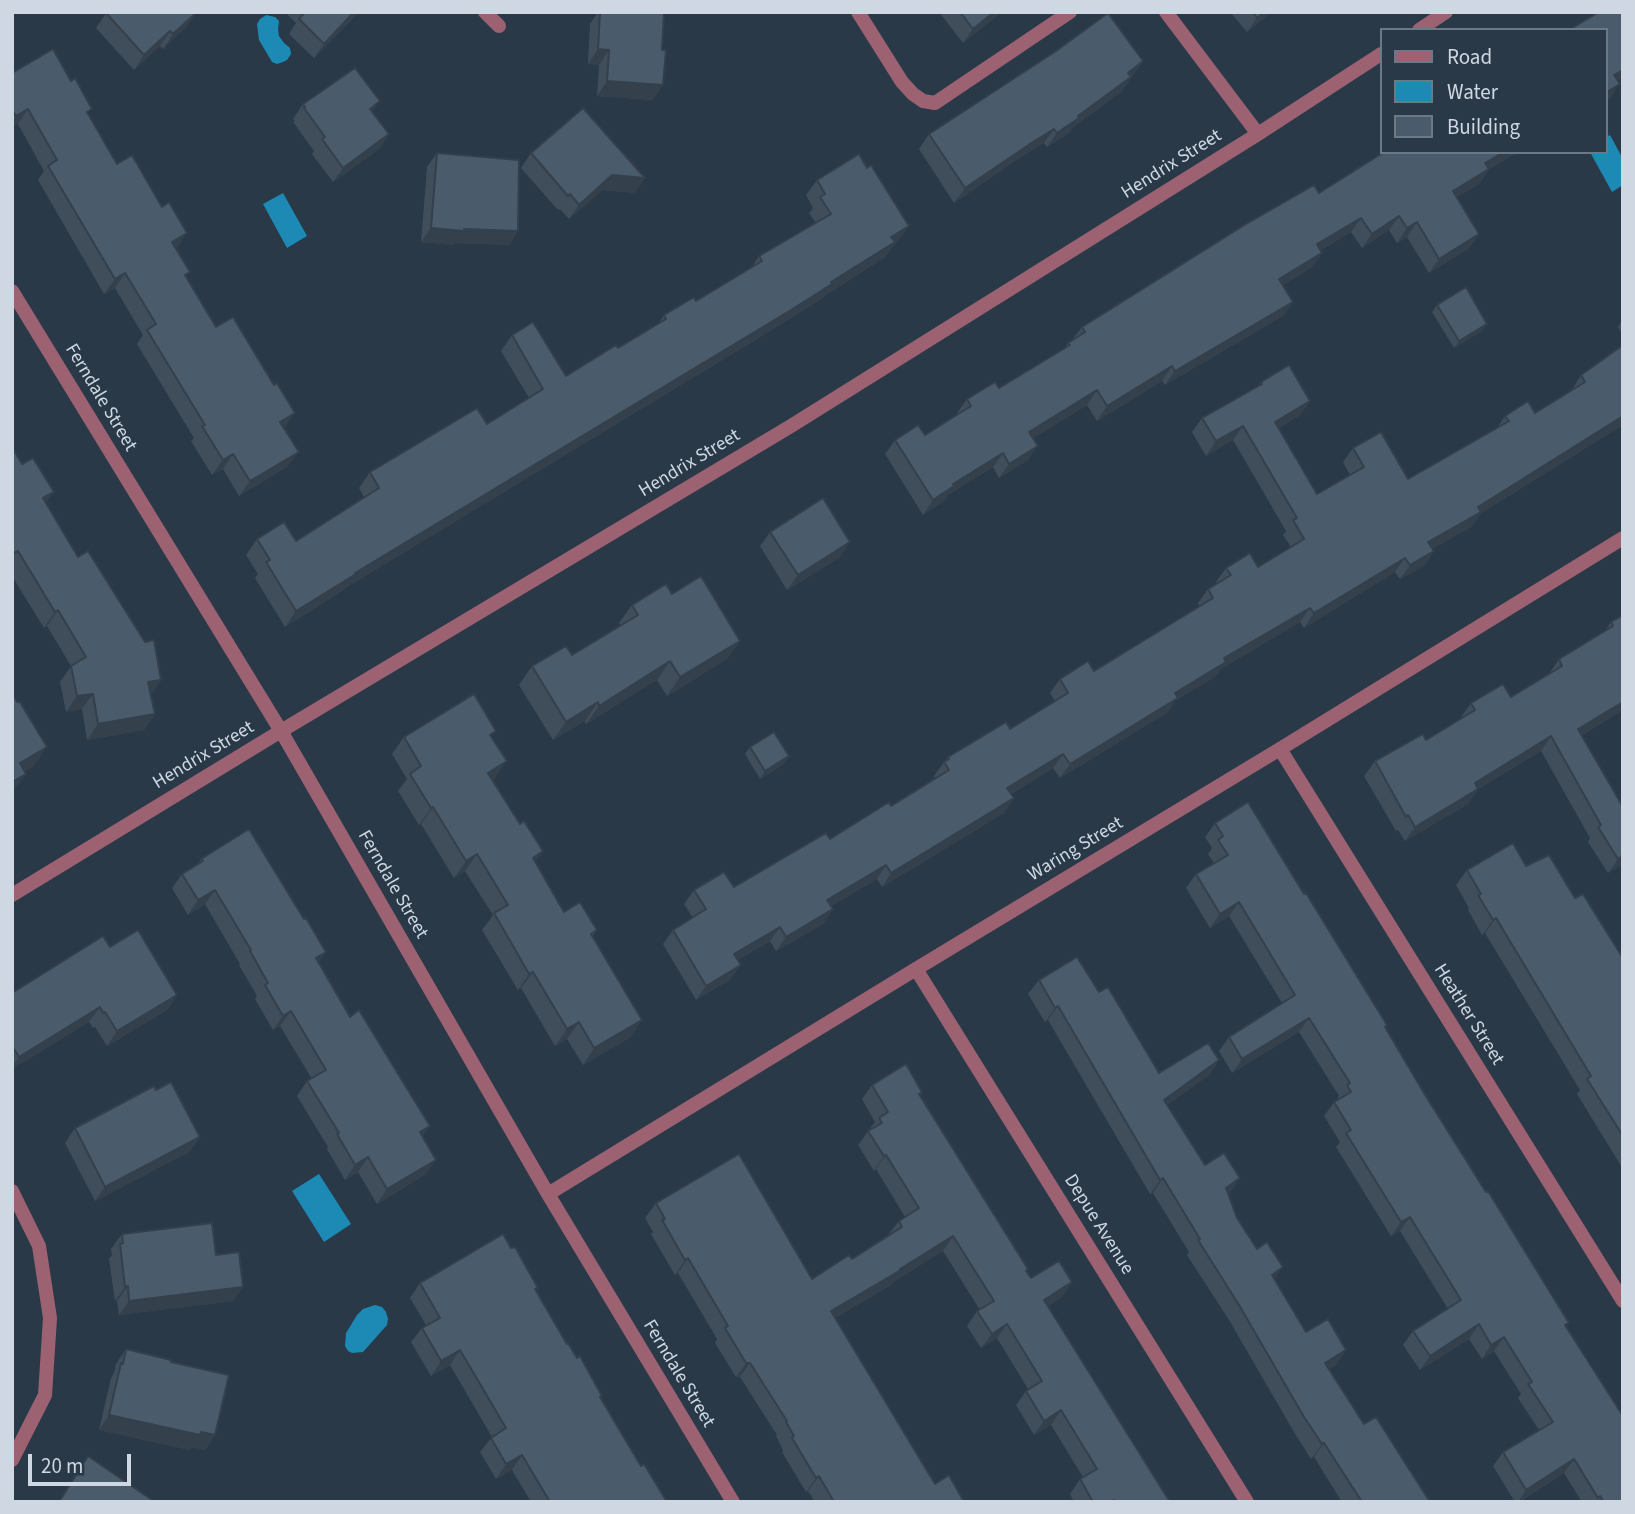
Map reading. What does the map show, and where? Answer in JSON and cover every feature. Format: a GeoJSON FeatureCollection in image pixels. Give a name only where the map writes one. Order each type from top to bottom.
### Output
{"type":"FeatureCollection","features":[{"type":"Feature","properties":{"kind":"street"},"geometry":{"type":"LineString","coordinates":[[485,12],[499,26]]}},
{"type":"Feature","properties":{"kind":"street"},"geometry":{"type":"LineString","coordinates":[[858,12],[902,82],[923,101],[935,103],[1070,12]]}},
{"type":"Feature","properties":{"kind":"street"},"geometry":{"type":"LineString","coordinates":[[1166,12],[1258,134]]}},
{"type":"Feature","properties":{"kind":"street"},"geometry":{"type":"LineString","coordinates":[[1422,28],[1446,12]]}},
{"type":"Feature","properties":{"kind":"street","name":"Hendrix Street"},"geometry":{"type":"LineString","coordinates":[[12,895],[791,426],[1380,55]]}},
{"type":"Feature","properties":{"kind":"street","name":"Ferndale Street"},"geometry":{"type":"LineString","coordinates":[[12,291],[281,731],[548,1194],[733,1502]]}},
{"type":"Feature","properties":{"kind":"street","name":"Waring Street"},"geometry":{"type":"LineString","coordinates":[[548,1194],[1623,538]]}},
{"type":"Feature","properties":{"kind":"street","name":"Heather Street"},"geometry":{"type":"LineString","coordinates":[[1280,749],[1623,1301]]}},
{"type":"Feature","properties":{"kind":"street","name":"Depue Avenue"},"geometry":{"type":"LineString","coordinates":[[916,969],[1247,1502]]}},
{"type":"Feature","properties":{"kind":"street"},"geometry":{"type":"LineString","coordinates":[[12,1191],[39,1246],[50,1318],[45,1395],[12,1460]]}},
{"type":"Feature","properties":{"kind":"water"},"geometry":{"type":"Polygon","coordinates":[[[266,15],[279,21],[279,36],[290,48],[291,54],[287,60],[277,64],[272,62],[259,40],[257,24],[266,15]]]}},
{"type":"Feature","properties":{"kind":"water"},"geometry":{"type":"Polygon","coordinates":[[[1610,135],[1623,159],[1623,185],[1612,192],[1591,154],[1607,154],[1607,137],[1610,135]]]}},
{"type":"Feature","properties":{"kind":"water"},"geometry":{"type":"Polygon","coordinates":[[[283,193],[307,236],[287,248],[263,204],[283,193]]]}},
{"type":"Feature","properties":{"kind":"water"},"geometry":{"type":"Polygon","coordinates":[[[319,1174],[351,1224],[324,1242],[292,1191],[319,1174]]]}},
{"type":"Feature","properties":{"kind":"water"},"geometry":{"type":"Polygon","coordinates":[[[375,1305],[386,1312],[387,1325],[363,1352],[348,1351],[345,1346],[346,1333],[363,1309],[375,1305]]]}},
{"type":"Feature","properties":{"kind":"building"},"geometry":{"type":"Polygon","coordinates":[[[107,12],[197,12],[173,34],[170,31],[144,55],[107,12]]]}},
{"type":"Feature","properties":{"kind":"building"},"geometry":{"type":"Polygon","coordinates":[[[305,12],[354,12],[324,44],[299,19],[305,12]]]}},
{"type":"Feature","properties":{"kind":"building"},"geometry":{"type":"Polygon","coordinates":[[[600,12],[664,13],[662,50],[666,50],[663,85],[607,81],[609,50],[598,49],[600,12]]]}},
{"type":"Feature","properties":{"kind":"building"},"geometry":{"type":"Polygon","coordinates":[[[960,12],[994,12],[973,29],[960,12]]]}},
{"type":"Feature","properties":{"kind":"building"},"geometry":{"type":"Polygon","coordinates":[[[1253,12],[1264,12],[1257,18],[1253,12]]]}},
{"type":"Feature","properties":{"kind":"building"},"geometry":{"type":"Polygon","coordinates":[[[1599,12],[1623,12],[1623,70],[1614,75],[1620,84],[1607,92],[1607,28],[1572,28],[1599,12]]]}},
{"type":"Feature","properties":{"kind":"building"},"geometry":{"type":"Polygon","coordinates":[[[1108,13],[1143,61],[1128,73],[1131,77],[1057,133],[1054,129],[965,188],[929,134],[1056,51],[1108,13]]]}},
{"type":"Feature","properties":{"kind":"building"},"geometry":{"type":"Polygon","coordinates":[[[53,49],[71,81],[75,78],[92,109],[87,112],[117,164],[132,155],[162,207],[169,202],[187,233],[172,242],[190,272],[185,275],[216,327],[233,317],[274,385],[277,383],[295,413],[280,422],[299,452],[250,481],[233,454],[223,460],[202,426],[205,425],[147,330],[156,324],[125,273],[115,279],[48,166],[57,160],[28,109],[16,116],[12,110],[12,73],[53,49]]]}},
{"type":"Feature","properties":{"kind":"building"},"geometry":{"type":"Polygon","coordinates":[[[355,68],[380,101],[370,109],[389,134],[343,168],[322,139],[325,137],[303,104],[355,68]]]}},
{"type":"Feature","properties":{"kind":"building"},"geometry":{"type":"Polygon","coordinates":[[[583,108],[645,178],[612,175],[579,205],[531,153],[583,108]]]}},
{"type":"Feature","properties":{"kind":"building"},"geometry":{"type":"Polygon","coordinates":[[[437,153],[519,160],[518,231],[431,228],[437,153]]]}},
{"type":"Feature","properties":{"kind":"building"},"geometry":{"type":"Polygon","coordinates":[[[859,154],[867,168],[871,165],[909,226],[891,237],[895,242],[791,310],[296,611],[266,562],[270,560],[257,539],[284,522],[296,541],[379,488],[370,472],[477,408],[487,424],[543,389],[512,335],[533,322],[566,376],[616,345],[618,348],[666,319],[664,315],[694,297],[696,301],[762,261],[759,256],[831,214],[820,197],[825,194],[817,180],[859,154]]]}},
{"type":"Feature","properties":{"kind":"building"},"geometry":{"type":"Polygon","coordinates":[[[1381,154],[1501,154],[1485,163],[1489,169],[1453,191],[1479,234],[1439,259],[1417,222],[1407,228],[1399,216],[1372,234],[1361,218],[1317,244],[1322,253],[1279,279],[1293,302],[1175,371],[1172,366],[1107,406],[1097,390],[1029,432],[1038,446],[1009,464],[1003,453],[953,484],[954,486],[933,500],[895,440],[918,425],[925,435],[971,406],[967,399],[995,382],[999,388],[1070,345],[1068,343],[1085,332],[1082,327],[1246,224],[1314,185],[1319,193],[1381,154]]]}},
{"type":"Feature","properties":{"kind":"building"},"geometry":{"type":"Polygon","coordinates":[[[1466,287],[1487,324],[1459,341],[1437,305],[1466,287]]]}},
{"type":"Feature","properties":{"kind":"building"},"geometry":{"type":"Polygon","coordinates":[[[1623,345],[1623,416],[1478,507],[1481,512],[1428,542],[1434,551],[1410,565],[1405,558],[1314,613],[1310,608],[1224,658],[1226,662],[1175,693],[1178,698],[1070,764],[1063,754],[1007,788],[1014,798],[891,873],[886,865],[827,900],[833,909],[786,937],[780,927],[734,954],[741,965],[706,986],[673,930],[706,909],[694,890],[724,872],[734,887],[826,833],[830,839],[889,802],[891,806],[949,770],[944,762],[948,757],[1006,722],[1010,729],[1068,693],[1060,679],[1088,661],[1094,671],[1213,598],[1208,589],[1231,575],[1226,568],[1250,553],[1258,567],[1304,539],[1293,520],[1297,518],[1243,426],[1216,441],[1202,418],[1262,384],[1261,382],[1289,365],[1310,401],[1275,422],[1317,494],[1364,467],[1353,448],[1381,432],[1408,479],[1509,421],[1505,416],[1528,401],[1535,413],[1585,382],[1581,375],[1623,345]]]}},
{"type":"Feature","properties":{"kind":"building"},"geometry":{"type":"Polygon","coordinates":[[[12,447],[22,464],[33,458],[54,492],[43,498],[78,557],[88,551],[145,642],[154,640],[161,680],[148,682],[155,714],[98,724],[93,694],[77,696],[71,666],[86,657],[18,551],[12,554],[12,447]]]}},
{"type":"Feature","properties":{"kind":"building"},"geometry":{"type":"Polygon","coordinates":[[[823,498],[850,542],[798,575],[770,532],[823,498]]]}},
{"type":"Feature","properties":{"kind":"building"},"geometry":{"type":"Polygon","coordinates":[[[701,576],[740,641],[680,677],[670,661],[599,706],[598,702],[566,722],[532,666],[566,646],[572,655],[638,615],[632,605],[666,584],[672,594],[701,576]]]}},
{"type":"Feature","properties":{"kind":"building"},"geometry":{"type":"Polygon","coordinates":[[[1623,615],[1623,702],[1578,729],[1623,807],[1623,855],[1618,859],[1598,827],[1601,825],[1551,736],[1475,783],[1478,789],[1415,827],[1408,815],[1406,817],[1375,761],[1423,734],[1426,740],[1475,710],[1471,703],[1503,684],[1511,697],[1562,666],[1559,659],[1613,626],[1611,622],[1623,615]]]}},
{"type":"Feature","properties":{"kind":"building"},"geometry":{"type":"Polygon","coordinates":[[[12,693],[47,747],[20,763],[26,774],[12,782],[12,693]]]}},
{"type":"Feature","properties":{"kind":"building"},"geometry":{"type":"Polygon","coordinates":[[[474,694],[496,731],[490,735],[507,761],[488,773],[520,824],[524,821],[543,851],[533,858],[564,912],[580,902],[597,930],[591,934],[642,1020],[594,1048],[579,1022],[567,1029],[533,972],[529,974],[494,913],[508,905],[477,854],[466,861],[410,774],[421,766],[404,737],[474,694]]]}},
{"type":"Feature","properties":{"kind":"building"},"geometry":{"type":"Polygon","coordinates":[[[774,732],[789,756],[765,771],[750,747],[774,732]]]}},
{"type":"Feature","properties":{"kind":"building"},"geometry":{"type":"Polygon","coordinates":[[[1248,802],[1387,1025],[1385,1027],[1424,1093],[1486,1192],[1488,1191],[1569,1323],[1565,1325],[1623,1416],[1623,1502],[1604,1502],[1600,1496],[1598,1498],[1574,1459],[1526,1490],[1503,1452],[1553,1422],[1528,1384],[1532,1382],[1504,1337],[1491,1345],[1479,1324],[1430,1356],[1413,1331],[1461,1300],[1410,1217],[1401,1222],[1346,1133],[1351,1130],[1334,1102],[1351,1092],[1347,1085],[1350,1083],[1309,1018],[1242,1059],[1229,1037],[1295,995],[1239,902],[1220,914],[1196,874],[1228,855],[1218,840],[1223,836],[1215,823],[1248,802]]]}},
{"type":"Feature","properties":{"kind":"building"},"geometry":{"type":"Polygon","coordinates":[[[249,829],[326,952],[316,958],[350,1017],[359,1010],[430,1126],[420,1132],[436,1160],[387,1189],[368,1157],[355,1165],[337,1134],[339,1133],[307,1081],[326,1070],[291,1011],[283,1016],[265,985],[268,983],[251,950],[215,890],[198,900],[182,874],[249,829]]]}},
{"type":"Feature","properties":{"kind":"building"},"geometry":{"type":"Polygon","coordinates":[[[1513,843],[1526,866],[1549,855],[1575,898],[1583,894],[1621,955],[1623,953],[1623,1136],[1587,1079],[1591,1076],[1496,918],[1493,920],[1478,895],[1481,894],[1467,870],[1513,843]]]}},
{"type":"Feature","properties":{"kind":"building"},"geometry":{"type":"Polygon","coordinates":[[[138,930],[177,995],[117,1031],[100,1007],[19,1057],[12,1046],[12,993],[103,936],[110,947],[138,930]]]}},
{"type":"Feature","properties":{"kind":"building"},"geometry":{"type":"Polygon","coordinates":[[[1077,957],[1099,992],[1108,987],[1159,1073],[1208,1043],[1219,1060],[1164,1100],[1205,1165],[1224,1153],[1240,1178],[1226,1188],[1237,1218],[1257,1249],[1267,1242],[1283,1267],[1272,1275],[1306,1332],[1328,1319],[1346,1350],[1325,1363],[1364,1424],[1376,1417],[1430,1502],[1362,1502],[1304,1417],[1198,1240],[1200,1239],[1163,1178],[1160,1180],[1058,1006],[1055,1008],[1039,980],[1077,957]]]}},
{"type":"Feature","properties":{"kind":"building"},"geometry":{"type":"Polygon","coordinates":[[[906,1064],[922,1092],[919,1094],[1028,1269],[1026,1271],[1031,1278],[1059,1261],[1072,1282],[1044,1300],[1170,1502],[1093,1502],[1080,1479],[1097,1469],[1061,1410],[1044,1421],[1026,1391],[1042,1381],[1007,1324],[992,1334],[977,1311],[994,1301],[953,1236],[831,1311],[935,1484],[949,1475],[964,1502],[834,1502],[792,1438],[794,1436],[787,1421],[750,1363],[746,1363],[725,1328],[728,1326],[662,1220],[665,1219],[656,1203],[739,1154],[812,1279],[849,1255],[852,1259],[902,1227],[899,1221],[919,1208],[868,1131],[882,1123],[879,1118],[888,1112],[872,1085],[906,1064]]]}},
{"type":"Feature","properties":{"kind":"building"},"geometry":{"type":"Polygon","coordinates":[[[171,1082],[200,1137],[105,1187],[75,1128],[154,1086],[156,1090],[171,1082]]]}},
{"type":"Feature","properties":{"kind":"building"},"geometry":{"type":"Polygon","coordinates":[[[212,1223],[216,1255],[239,1252],[243,1287],[129,1301],[120,1244],[123,1243],[122,1234],[212,1223]]]}},
{"type":"Feature","properties":{"kind":"building"},"geometry":{"type":"Polygon","coordinates":[[[503,1234],[511,1248],[515,1247],[538,1288],[535,1289],[567,1344],[577,1358],[580,1356],[602,1396],[600,1397],[641,1466],[644,1464],[667,1502],[550,1502],[522,1455],[506,1464],[491,1438],[506,1428],[460,1350],[441,1361],[422,1328],[440,1318],[420,1283],[503,1234]]]}},
{"type":"Feature","properties":{"kind":"building"},"geometry":{"type":"Polygon","coordinates":[[[126,1349],[229,1375],[215,1435],[201,1432],[200,1435],[109,1415],[126,1349]]]}},
{"type":"Feature","properties":{"kind":"building"},"geometry":{"type":"Polygon","coordinates":[[[88,1456],[155,1502],[59,1502],[88,1456]]]}}]}
